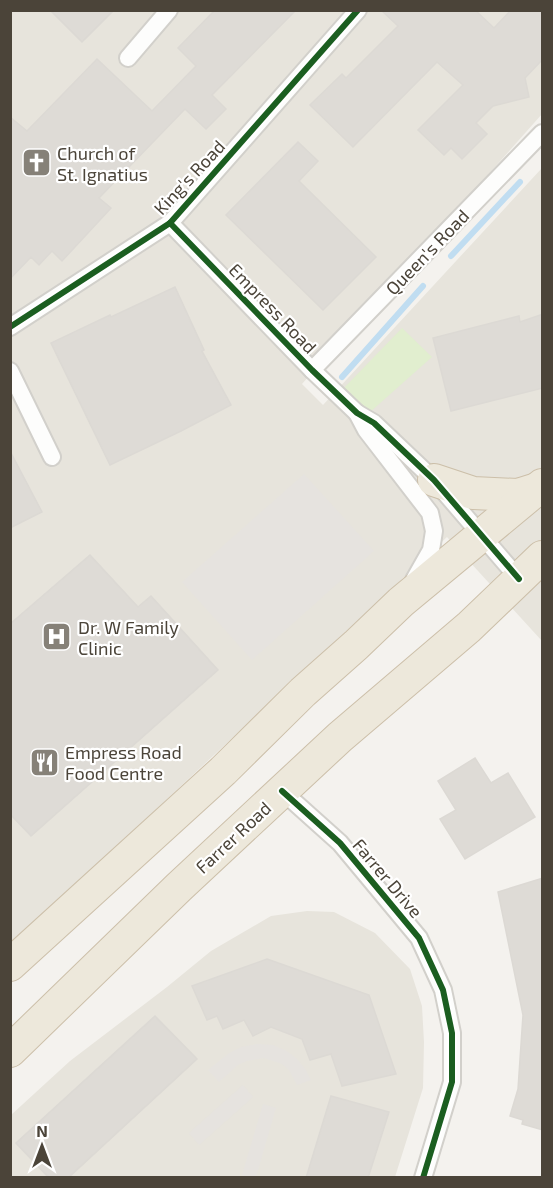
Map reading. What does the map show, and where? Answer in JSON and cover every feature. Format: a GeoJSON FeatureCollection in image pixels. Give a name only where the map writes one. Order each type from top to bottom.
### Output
{"type":"FeatureCollection","features":[{"type":"Feature","properties":{"kind":"highway"},"geometry":{"type":"LineString","coordinates":[[434,480],[473,493],[518,495],[540,487]]}},
{"type":"Feature","properties":{"kind":"highway"},"geometry":{"type":"LineString","coordinates":[[10,965],[223,771],[303,692],[401,602],[540,487]]}},
{"type":"Feature","properties":{"kind":"highway","name":"Farrer Road"},"geometry":{"type":"LineString","coordinates":[[10,1051],[179,887],[340,737],[469,627],[543,557]]}},
{"type":"Feature","properties":{"kind":"street"},"geometry":{"type":"LineString","coordinates":[[128,58],[169,10]]}},
{"type":"Feature","properties":{"kind":"street","name":"King's Road"},"geometry":{"type":"LineString","coordinates":[[10,327],[170,223],[358,10]]}},
{"type":"Feature","properties":{"kind":"street","name":"Queen's Road"},"geometry":{"type":"LineString","coordinates":[[312,370],[543,133]]}},
{"type":"Feature","properties":{"kind":"street","name":"Empress Road"},"geometry":{"type":"LineString","coordinates":[[170,223],[312,370],[357,413],[374,423],[434,480],[519,579]]}},
{"type":"Feature","properties":{"kind":"street"},"geometry":{"type":"LineString","coordinates":[[10,371],[52,457]]}},
{"type":"Feature","properties":{"kind":"street","name":"Empress Road"},"geometry":{"type":"LineString","coordinates":[[357,413],[366,430],[430,513],[434,531],[430,550],[401,602]]}},
{"type":"Feature","properties":{"kind":"street","name":"Farrer Drive"},"geometry":{"type":"LineString","coordinates":[[282,791],[340,843],[419,938],[443,990],[452,1033],[452,1082],[423,1178]]}},
{"type":"Feature","properties":{"kind":"shaded area"},"geometry":{"type":"Polygon","coordinates":[[[11,11],[542,11],[542,114],[302,384],[323,405],[542,168],[542,641],[447,537],[11,945],[11,11]]]}},
{"type":"Feature","properties":{"kind":"shaded area"},"geometry":{"type":"Polygon","coordinates":[[[304,474],[374,551],[252,660],[182,582],[304,474]]]}},
{"type":"Feature","properties":{"kind":"shaded area"},"geometry":{"type":"Polygon","coordinates":[[[307,911],[334,912],[375,933],[410,969],[422,1006],[423,1088],[395,1177],[11,1178],[11,1115],[70,1061],[211,951],[271,916],[307,911]]]}},
{"type":"Feature","properties":{"kind":"shaded area"},"geometry":{"type":"Polygon","coordinates":[[[257,1044],[273,1045],[287,1051],[297,1059],[311,1080],[297,1085],[289,1070],[282,1064],[264,1058],[238,1065],[219,1082],[208,1070],[229,1053],[241,1047],[257,1044]]]}},
{"type":"Feature","properties":{"kind":"shaded area"},"geometry":{"type":"Polygon","coordinates":[[[243,1085],[253,1097],[199,1145],[189,1133],[243,1085]]]}},
{"type":"Feature","properties":{"kind":"shaded area"},"geometry":{"type":"Polygon","coordinates":[[[263,1104],[276,1108],[256,1177],[250,1177],[242,1175],[263,1104]]]}},
{"type":"Feature","properties":{"kind":"green space"},"geometry":{"type":"Polygon","coordinates":[[[402,328],[432,357],[369,413],[341,391],[402,328]]]}},
{"type":"Feature","properties":{"kind":"building"},"geometry":{"type":"Polygon","coordinates":[[[50,10],[114,10],[82,42],[50,10]]]}},
{"type":"Feature","properties":{"kind":"building"},"geometry":{"type":"Polygon","coordinates":[[[215,10],[296,10],[212,95],[226,109],[206,129],[185,109],[99,198],[111,208],[62,261],[52,251],[39,265],[31,257],[10,279],[10,117],[27,131],[97,59],[152,111],[196,66],[178,48],[215,10]]]}},
{"type":"Feature","properties":{"kind":"building"},"geometry":{"type":"Polygon","coordinates":[[[381,10],[475,10],[494,28],[511,10],[543,10],[543,59],[525,78],[529,97],[493,106],[476,123],[487,134],[462,159],[451,148],[444,155],[418,130],[463,85],[437,62],[353,147],[310,105],[342,74],[346,78],[398,26],[381,10]]]}},
{"type":"Feature","properties":{"kind":"building"},"geometry":{"type":"Polygon","coordinates":[[[298,142],[318,161],[299,181],[376,257],[323,310],[226,215],[298,142]]]}},
{"type":"Feature","properties":{"kind":"building"},"geometry":{"type":"Polygon","coordinates":[[[175,287],[204,350],[202,351],[231,405],[110,465],[51,343],[175,287]]]}},
{"type":"Feature","properties":{"kind":"building"},"geometry":{"type":"Polygon","coordinates":[[[543,314],[543,388],[451,411],[433,338],[519,316],[520,322],[543,314]]]}},
{"type":"Feature","properties":{"kind":"building"},"geometry":{"type":"Polygon","coordinates":[[[10,451],[42,512],[10,528],[10,451]]]}},
{"type":"Feature","properties":{"kind":"building"},"geometry":{"type":"Polygon","coordinates":[[[90,555],[138,607],[151,596],[218,670],[31,836],[10,814],[10,624],[90,555]]]}},
{"type":"Feature","properties":{"kind":"building"},"geometry":{"type":"Polygon","coordinates":[[[475,758],[491,783],[508,773],[535,817],[465,859],[440,819],[456,810],[438,781],[475,758]]]}},
{"type":"Feature","properties":{"kind":"building"},"geometry":{"type":"Polygon","coordinates":[[[543,878],[543,1130],[522,1124],[523,1120],[510,1116],[518,1089],[523,1015],[498,892],[543,878]]]}},
{"type":"Feature","properties":{"kind":"building"},"geometry":{"type":"Polygon","coordinates":[[[267,959],[369,995],[396,1074],[342,1086],[331,1054],[310,1060],[302,1039],[271,1027],[253,1036],[244,1020],[223,1029],[217,1016],[207,1020],[192,986],[267,959]]]}},
{"type":"Feature","properties":{"kind":"building"},"geometry":{"type":"Polygon","coordinates":[[[155,1016],[197,1059],[68,1178],[49,1178],[16,1143],[155,1016]]]}},
{"type":"Feature","properties":{"kind":"building"},"geometry":{"type":"Polygon","coordinates":[[[331,1096],[389,1112],[368,1178],[306,1178],[331,1096]]]}},
{"type":"Feature","properties":{"kind":"waterway"},"geometry":{"type":"LineString","coordinates":[[451,256],[520,182]]}},
{"type":"Feature","properties":{"kind":"waterway"},"geometry":{"type":"LineString","coordinates":[[342,377],[423,286]]}},
{"type":"Feature","properties":{"kind":"cycle path"},"geometry":{"type":"LineString","coordinates":[[10,327],[170,223],[358,10]]}},
{"type":"Feature","properties":{"kind":"cycle path"},"geometry":{"type":"LineString","coordinates":[[170,223],[312,370],[357,413],[374,423],[434,480],[519,579]]}},
{"type":"Feature","properties":{"kind":"cycle path"},"geometry":{"type":"LineString","coordinates":[[282,791],[340,843],[419,938],[443,990],[452,1033],[452,1082],[423,1178]]}},
{"type":"Feature","properties":{"kind":"place","name":"Church of St. Ignatius"},"geometry":{"type":"Point","coordinates":[36,163]}},
{"type":"Feature","properties":{"kind":"place","name":"Dr. W Family Clinic"},"geometry":{"type":"Point","coordinates":[57,637]}},
{"type":"Feature","properties":{"kind":"place","name":"Empress Road Food Centre"},"geometry":{"type":"Point","coordinates":[44,762]}}]}
